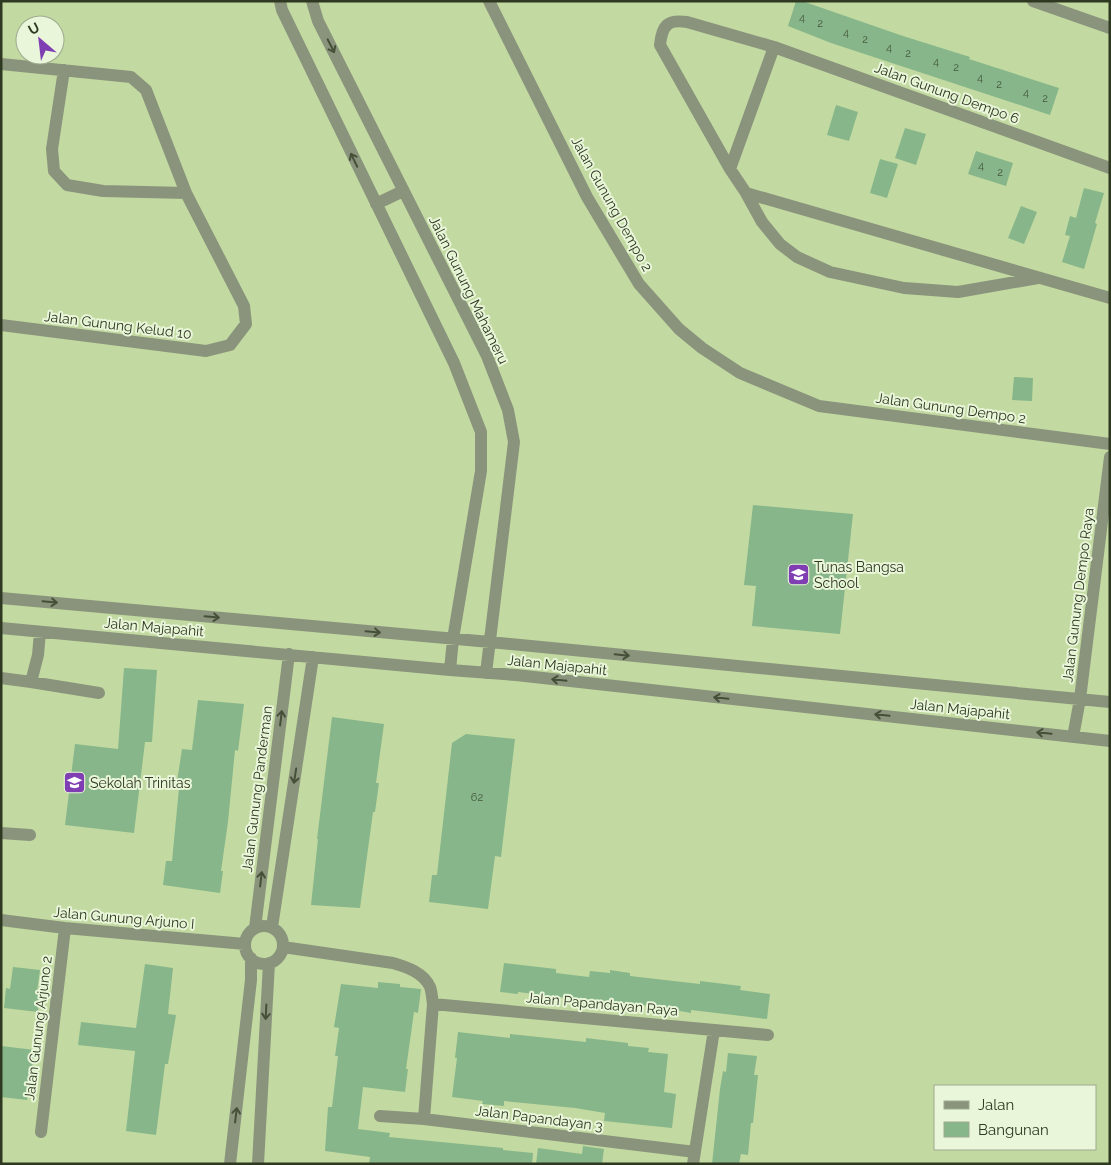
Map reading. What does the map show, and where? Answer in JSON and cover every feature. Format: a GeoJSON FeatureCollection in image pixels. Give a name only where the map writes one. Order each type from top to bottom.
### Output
{"type":"FeatureCollection","features":[{"type":"Feature","properties":{"kind":"street","name":"Jalan Gunung Mahameru"},"geometry":{"type":"LineString","coordinates":[[312,1],[318,22],[487,356],[508,410],[514,442],[486,673]]}},
{"type":"Feature","properties":{"kind":"street","name":"Jalan Gunung Dempo 2"},"geometry":{"type":"LineString","coordinates":[[489,1],[587,197],[639,284],[678,329],[702,348],[740,373],[819,406],[1110,444]]}},
{"type":"Feature","properties":{"kind":"street"},"geometry":{"type":"LineString","coordinates":[[1033,1],[1110,28]]}},
{"type":"Feature","properties":{"kind":"street"},"geometry":{"type":"LineString","coordinates":[[278,4],[454,363],[481,432],[481,471],[453,639],[450,670]]}},
{"type":"Feature","properties":{"kind":"street","name":"Jalan Gunung Dempo 6"},"geometry":{"type":"LineString","coordinates":[[1040,278],[958,292],[904,288],[830,272],[797,257],[780,244],[762,222],[660,45],[661,32],[668,24],[677,20],[774,47],[1110,168]]}},
{"type":"Feature","properties":{"kind":"street"},"geometry":{"type":"LineString","coordinates":[[730,169],[774,47]]}},
{"type":"Feature","properties":{"kind":"street"},"geometry":{"type":"LineString","coordinates":[[1,64],[64,70],[132,77],[146,90],[186,193],[103,191],[67,185],[54,171],[52,149],[64,70]]}},
{"type":"Feature","properties":{"kind":"street"},"geometry":{"type":"LineString","coordinates":[[376,204],[404,191]]}},
{"type":"Feature","properties":{"kind":"street","name":"Jalan Gunung Kelud 10"},"geometry":{"type":"LineString","coordinates":[[1,325],[206,352],[230,345],[246,324],[244,306],[186,193]]}},
{"type":"Feature","properties":{"kind":"street","name":"Jalan Gunung Dempo 6"},"geometry":{"type":"LineString","coordinates":[[746,193],[1110,298]]}},
{"type":"Feature","properties":{"kind":"street","name":"Jalan Gunung Dempo Raya"},"geometry":{"type":"LineString","coordinates":[[1073,737],[1080,699],[1110,457]]}},
{"type":"Feature","properties":{"kind":"street","name":"Jalan Majapahit"},"geometry":{"type":"LineString","coordinates":[[1,598],[490,642],[1110,702]]}},
{"type":"Feature","properties":{"kind":"street","name":"Jalan Majapahit"},"geometry":{"type":"LineString","coordinates":[[1,628],[526,676],[1110,741]]}},
{"type":"Feature","properties":{"kind":"street"},"geometry":{"type":"LineString","coordinates":[[31,682],[38,655],[40,632]]}},
{"type":"Feature","properties":{"kind":"street","name":"Jalan Gunung Panderman"},"geometry":{"type":"LineString","coordinates":[[245,944],[246,938],[254,928],[289,654]]}},
{"type":"Feature","properties":{"kind":"street"},"geometry":{"type":"LineString","coordinates":[[272,926],[313,657]]}},
{"type":"Feature","properties":{"kind":"street"},"geometry":{"type":"LineString","coordinates":[[1,678],[99,692]]}},
{"type":"Feature","properties":{"kind":"street"},"geometry":{"type":"LineString","coordinates":[[1,833],[30,835]]}},
{"type":"Feature","properties":{"kind":"street","name":"Jalan Gunung Arjuno I"},"geometry":{"type":"LineString","coordinates":[[1,920],[65,928],[245,944]]}},
{"type":"Feature","properties":{"kind":"street"},"geometry":{"type":"LineString","coordinates":[[245,944],[246,952],[257,963],[269,964],[281,954],[284,947],[281,935],[272,926],[263,925],[254,928]]}},
{"type":"Feature","properties":{"kind":"street","name":"Jalan Gunung Arjuno 2"},"geometry":{"type":"LineString","coordinates":[[41,1132],[65,928]]}},
{"type":"Feature","properties":{"kind":"street"},"geometry":{"type":"LineString","coordinates":[[284,947],[393,963],[410,968],[430,987],[433,1004],[424,1119]]}},
{"type":"Feature","properties":{"kind":"street"},"geometry":{"type":"LineString","coordinates":[[230,1164],[251,980],[251,958]]}},
{"type":"Feature","properties":{"kind":"street"},"geometry":{"type":"LineString","coordinates":[[258,1164],[269,964]]}},
{"type":"Feature","properties":{"kind":"street","name":"Jalan Papandayan Raya"},"geometry":{"type":"LineString","coordinates":[[433,1004],[768,1035]]}},
{"type":"Feature","properties":{"kind":"street"},"geometry":{"type":"LineString","coordinates":[[694,1158],[714,1030]]}},
{"type":"Feature","properties":{"kind":"street","name":"Jalan Papandayan 3"},"geometry":{"type":"LineString","coordinates":[[380,1116],[424,1119],[694,1158]]}},
{"type":"Feature","properties":{"kind":"building"},"geometry":{"type":"Polygon","coordinates":[[[796,1],[802,1],[1059,88],[1050,115],[831,43],[788,26],[796,1]]]}},
{"type":"Feature","properties":{"kind":"building"},"geometry":{"type":"Polygon","coordinates":[[[836,105],[858,112],[849,141],[827,135],[836,105]]]}},
{"type":"Feature","properties":{"kind":"building"},"geometry":{"type":"Polygon","coordinates":[[[905,128],[926,134],[916,165],[895,158],[905,128]]]}},
{"type":"Feature","properties":{"kind":"building"},"geometry":{"type":"Polygon","coordinates":[[[976,151],[1013,163],[1006,186],[968,174],[976,151]]]}},
{"type":"Feature","properties":{"kind":"building"},"geometry":{"type":"Polygon","coordinates":[[[880,159],[898,164],[887,198],[870,193],[880,159]]]}},
{"type":"Feature","properties":{"kind":"building"},"geometry":{"type":"Polygon","coordinates":[[[1084,188],[1104,193],[1084,269],[1062,262],[1070,236],[1065,235],[1070,216],[1076,218],[1084,188]]]}},
{"type":"Feature","properties":{"kind":"building"},"geometry":{"type":"Polygon","coordinates":[[[1021,206],[1037,212],[1024,244],[1008,238],[1021,206]]]}},
{"type":"Feature","properties":{"kind":"building"},"geometry":{"type":"Polygon","coordinates":[[[1014,377],[1033,378],[1032,401],[1012,400],[1014,377]]]}},
{"type":"Feature","properties":{"kind":"building","name":"Tunas Bangsa School"},"geometry":{"type":"Polygon","coordinates":[[[753,505],[853,514],[840,634],[752,626],[756,586],[744,585],[753,505]]]}},
{"type":"Feature","properties":{"kind":"building"},"geometry":{"type":"Polygon","coordinates":[[[124,668],[157,670],[152,742],[145,742],[134,833],[65,825],[75,744],[118,749],[124,668]]]}},
{"type":"Feature","properties":{"kind":"building"},"geometry":{"type":"Polygon","coordinates":[[[198,700],[244,704],[238,751],[235,750],[220,893],[163,885],[166,861],[172,861],[179,788],[176,788],[182,749],[192,750],[198,700]]]}},
{"type":"Feature","properties":{"kind":"building"},"geometry":{"type":"Polygon","coordinates":[[[332,717],[384,724],[376,783],[379,783],[375,812],[373,812],[360,908],[311,905],[332,717]]]}},
{"type":"Feature","properties":{"kind":"building"},"geometry":{"type":"Polygon","coordinates":[[[466,734],[515,739],[501,857],[495,856],[488,909],[429,902],[432,875],[437,875],[452,743],[466,734]]]}},
{"type":"Feature","properties":{"kind":"building"},"geometry":{"type":"Polygon","coordinates":[[[504,963],[556,969],[556,973],[589,977],[590,971],[610,973],[610,970],[630,973],[630,976],[700,984],[700,981],[741,986],[740,990],[770,994],[767,1019],[691,1010],[691,1013],[652,1006],[518,992],[518,994],[500,992],[504,963]]]}},
{"type":"Feature","properties":{"kind":"building"},"geometry":{"type":"Polygon","coordinates":[[[145,964],[173,968],[168,1014],[176,1015],[168,1064],[165,1064],[156,1135],[126,1131],[135,1051],[78,1045],[81,1022],[136,1028],[145,964]]]}},
{"type":"Feature","properties":{"kind":"building"},"geometry":{"type":"Polygon","coordinates":[[[13,967],[40,970],[37,992],[40,992],[38,1012],[4,1008],[6,988],[10,989],[13,967]]]}},
{"type":"Feature","properties":{"kind":"building"},"geometry":{"type":"Polygon","coordinates":[[[378,982],[400,984],[400,987],[421,989],[418,1013],[414,1012],[406,1069],[408,1069],[405,1092],[363,1087],[358,1129],[390,1133],[389,1137],[503,1148],[503,1150],[533,1153],[532,1164],[369,1164],[370,1157],[325,1151],[328,1107],[332,1107],[338,1056],[335,1056],[339,1028],[334,1027],[341,984],[378,988],[378,982]]]}},
{"type":"Feature","properties":{"kind":"building"},"geometry":{"type":"Polygon","coordinates":[[[458,1032],[510,1038],[510,1034],[586,1042],[586,1038],[628,1043],[628,1046],[649,1048],[648,1052],[668,1054],[664,1092],[676,1094],[672,1128],[604,1121],[605,1113],[575,1108],[504,1101],[504,1106],[482,1104],[483,1101],[452,1097],[458,1032]]]}},
{"type":"Feature","properties":{"kind":"building"},"geometry":{"type":"Polygon","coordinates":[[[1,1046],[35,1050],[27,1100],[1,1097],[1,1046]]]}},
{"type":"Feature","properties":{"kind":"building"},"geometry":{"type":"Polygon","coordinates":[[[728,1053],[757,1056],[754,1075],[758,1075],[753,1123],[751,1123],[748,1155],[741,1154],[739,1164],[712,1164],[720,1089],[723,1071],[726,1072],[728,1053]]]}},
{"type":"Feature","properties":{"kind":"building"},"geometry":{"type":"Polygon","coordinates":[[[583,1146],[604,1149],[602,1164],[536,1164],[538,1148],[582,1154],[583,1146]]]}},
{"type":"Feature","properties":{"kind":"place","name":"Tunas Bangsa School"},"geometry":{"type":"Point","coordinates":[798,575]}},
{"type":"Feature","properties":{"kind":"place","name":"Sekolah Trinitas"},"geometry":{"type":"Point","coordinates":[74,783]}}]}
